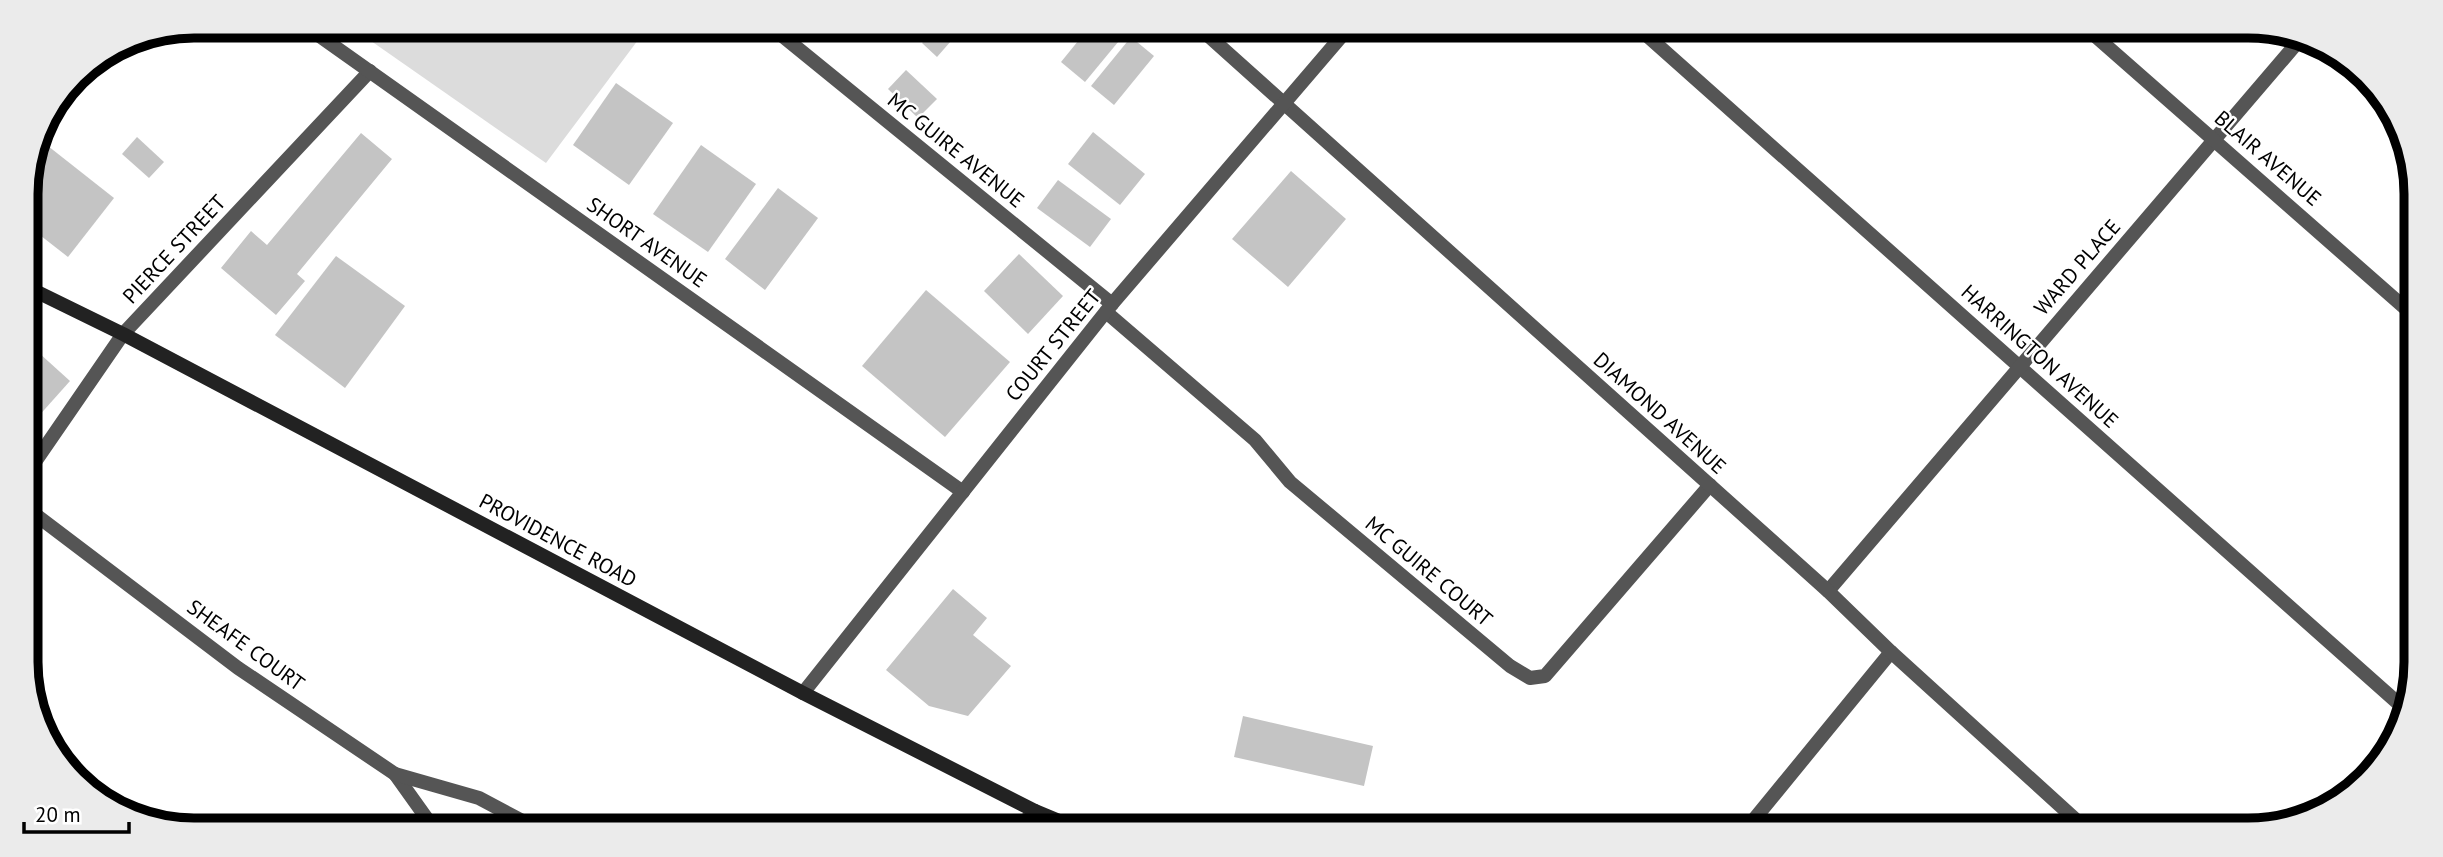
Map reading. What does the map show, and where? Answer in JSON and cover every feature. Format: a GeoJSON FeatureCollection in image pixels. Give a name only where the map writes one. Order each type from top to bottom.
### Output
{"type":"FeatureCollection","features":[{"type":"Feature","properties":{"kind":"main road","name":"PROVIDENCE ROAD"},"geometry":{"type":"LineString","coordinates":[[39,293],[123,334],[803,694],[1052,818]]}},
{"type":"Feature","properties":{"kind":"street","name":"SHORT AVENUE"},"geometry":{"type":"LineString","coordinates":[[323,38],[963,492]]}},
{"type":"Feature","properties":{"kind":"street","name":"MC GUIRE AVENUE"},"geometry":{"type":"LineString","coordinates":[[785,38],[1109,308]]}},
{"type":"Feature","properties":{"kind":"street","name":"DIAMOND AVENUE"},"geometry":{"type":"LineString","coordinates":[[1211,38],[1828,591],[2074,818]]}},
{"type":"Feature","properties":{"kind":"street","name":"COURT STREET"},"geometry":{"type":"LineString","coordinates":[[803,694],[1109,308],[1340,38]]}},
{"type":"Feature","properties":{"kind":"street","name":"HARRINGTON AVENUE"},"geometry":{"type":"LineString","coordinates":[[1650,38],[2399,704]]}},
{"type":"Feature","properties":{"kind":"street","name":"BLAIR AVENUE"},"geometry":{"type":"LineString","coordinates":[[2098,38],[2404,307]]}},
{"type":"Feature","properties":{"kind":"street","name":"WARD PLACE"},"geometry":{"type":"LineString","coordinates":[[1828,591],[2295,46]]}},
{"type":"Feature","properties":{"kind":"street","name":"PIERCE STREET"},"geometry":{"type":"LineString","coordinates":[[38,457],[123,334],[370,71]]}},
{"type":"Feature","properties":{"kind":"street","name":"MC GUIRE COURT"},"geometry":{"type":"LineString","coordinates":[[1109,308],[1255,440],[1290,482],[1510,666],[1530,678],[1545,676],[1710,485]]}},
{"type":"Feature","properties":{"kind":"street","name":"SHEAFE COURT"},"geometry":{"type":"LineString","coordinates":[[38,517],[238,668],[395,774],[426,818]]}},
{"type":"Feature","properties":{"kind":"street"},"geometry":{"type":"LineString","coordinates":[[1755,818],[1891,652]]}},
{"type":"Feature","properties":{"kind":"street"},"geometry":{"type":"LineString","coordinates":[[395,774],[479,798],[515,818]]}},
{"type":"Feature","properties":{"kind":"street"},"geometry":{"type":"LineString","coordinates":[[1028,818],[1035,811]]}},
{"type":"Feature","properties":{"kind":"shaded area"},"geometry":{"type":"Polygon","coordinates":[[[367,38],[640,38],[546,163],[367,38]]]}},
{"type":"Feature","properties":{"kind":"building"},"geometry":{"type":"Polygon","coordinates":[[[926,38],[954,38],[937,57],[922,43],[926,38]]]}},
{"type":"Feature","properties":{"kind":"building"},"geometry":{"type":"Polygon","coordinates":[[[1080,38],[1121,38],[1085,82],[1061,62],[1080,38]]]}},
{"type":"Feature","properties":{"kind":"building"},"geometry":{"type":"Polygon","coordinates":[[[1130,38],[1154,56],[1114,105],[1091,86],[1130,38]]]}},
{"type":"Feature","properties":{"kind":"building"},"geometry":{"type":"Polygon","coordinates":[[[906,70],[937,99],[918,118],[888,89],[906,70]]]}},
{"type":"Feature","properties":{"kind":"building"},"geometry":{"type":"Polygon","coordinates":[[[616,83],[673,123],[629,185],[573,145],[616,83]]]}},
{"type":"Feature","properties":{"kind":"building"},"geometry":{"type":"Polygon","coordinates":[[[1093,132],[1145,174],[1120,205],[1068,164],[1093,132]]]}},
{"type":"Feature","properties":{"kind":"building"},"geometry":{"type":"Polygon","coordinates":[[[361,133],[392,159],[297,274],[305,281],[276,315],[221,268],[251,231],[267,245],[361,133]]]}},
{"type":"Feature","properties":{"kind":"building"},"geometry":{"type":"Polygon","coordinates":[[[137,137],[164,162],[149,178],[122,154],[137,137]]]}},
{"type":"Feature","properties":{"kind":"building"},"geometry":{"type":"Polygon","coordinates":[[[701,145],[756,184],[708,252],[653,214],[701,145]]]}},
{"type":"Feature","properties":{"kind":"building"},"geometry":{"type":"Polygon","coordinates":[[[48,146],[114,198],[68,257],[39,234],[39,184],[48,146]]]}},
{"type":"Feature","properties":{"kind":"building"},"geometry":{"type":"Polygon","coordinates":[[[1291,171],[1346,219],[1288,287],[1232,239],[1291,171]]]}},
{"type":"Feature","properties":{"kind":"building"},"geometry":{"type":"Polygon","coordinates":[[[1058,180],[1111,219],[1090,247],[1037,208],[1058,180]]]}},
{"type":"Feature","properties":{"kind":"building"},"geometry":{"type":"Polygon","coordinates":[[[778,188],[818,218],[765,290],[725,259],[778,188]]]}},
{"type":"Feature","properties":{"kind":"building"},"geometry":{"type":"Polygon","coordinates":[[[1019,254],[1063,296],[1028,334],[984,291],[1019,254]]]}},
{"type":"Feature","properties":{"kind":"building"},"geometry":{"type":"Polygon","coordinates":[[[336,256],[405,306],[345,388],[275,335],[336,256]]]}},
{"type":"Feature","properties":{"kind":"building"},"geometry":{"type":"Polygon","coordinates":[[[926,290],[1010,362],[945,437],[862,366],[926,290]]]}},
{"type":"Feature","properties":{"kind":"building"},"geometry":{"type":"Polygon","coordinates":[[[39,353],[70,381],[39,416],[39,353]]]}},
{"type":"Feature","properties":{"kind":"building"},"geometry":{"type":"Polygon","coordinates":[[[953,589],[987,618],[973,635],[1011,666],[968,716],[929,706],[886,670],[953,589]]]}},
{"type":"Feature","properties":{"kind":"building"},"geometry":{"type":"Polygon","coordinates":[[[1243,716],[1373,746],[1364,786],[1234,757],[1243,716]]]}}]}
